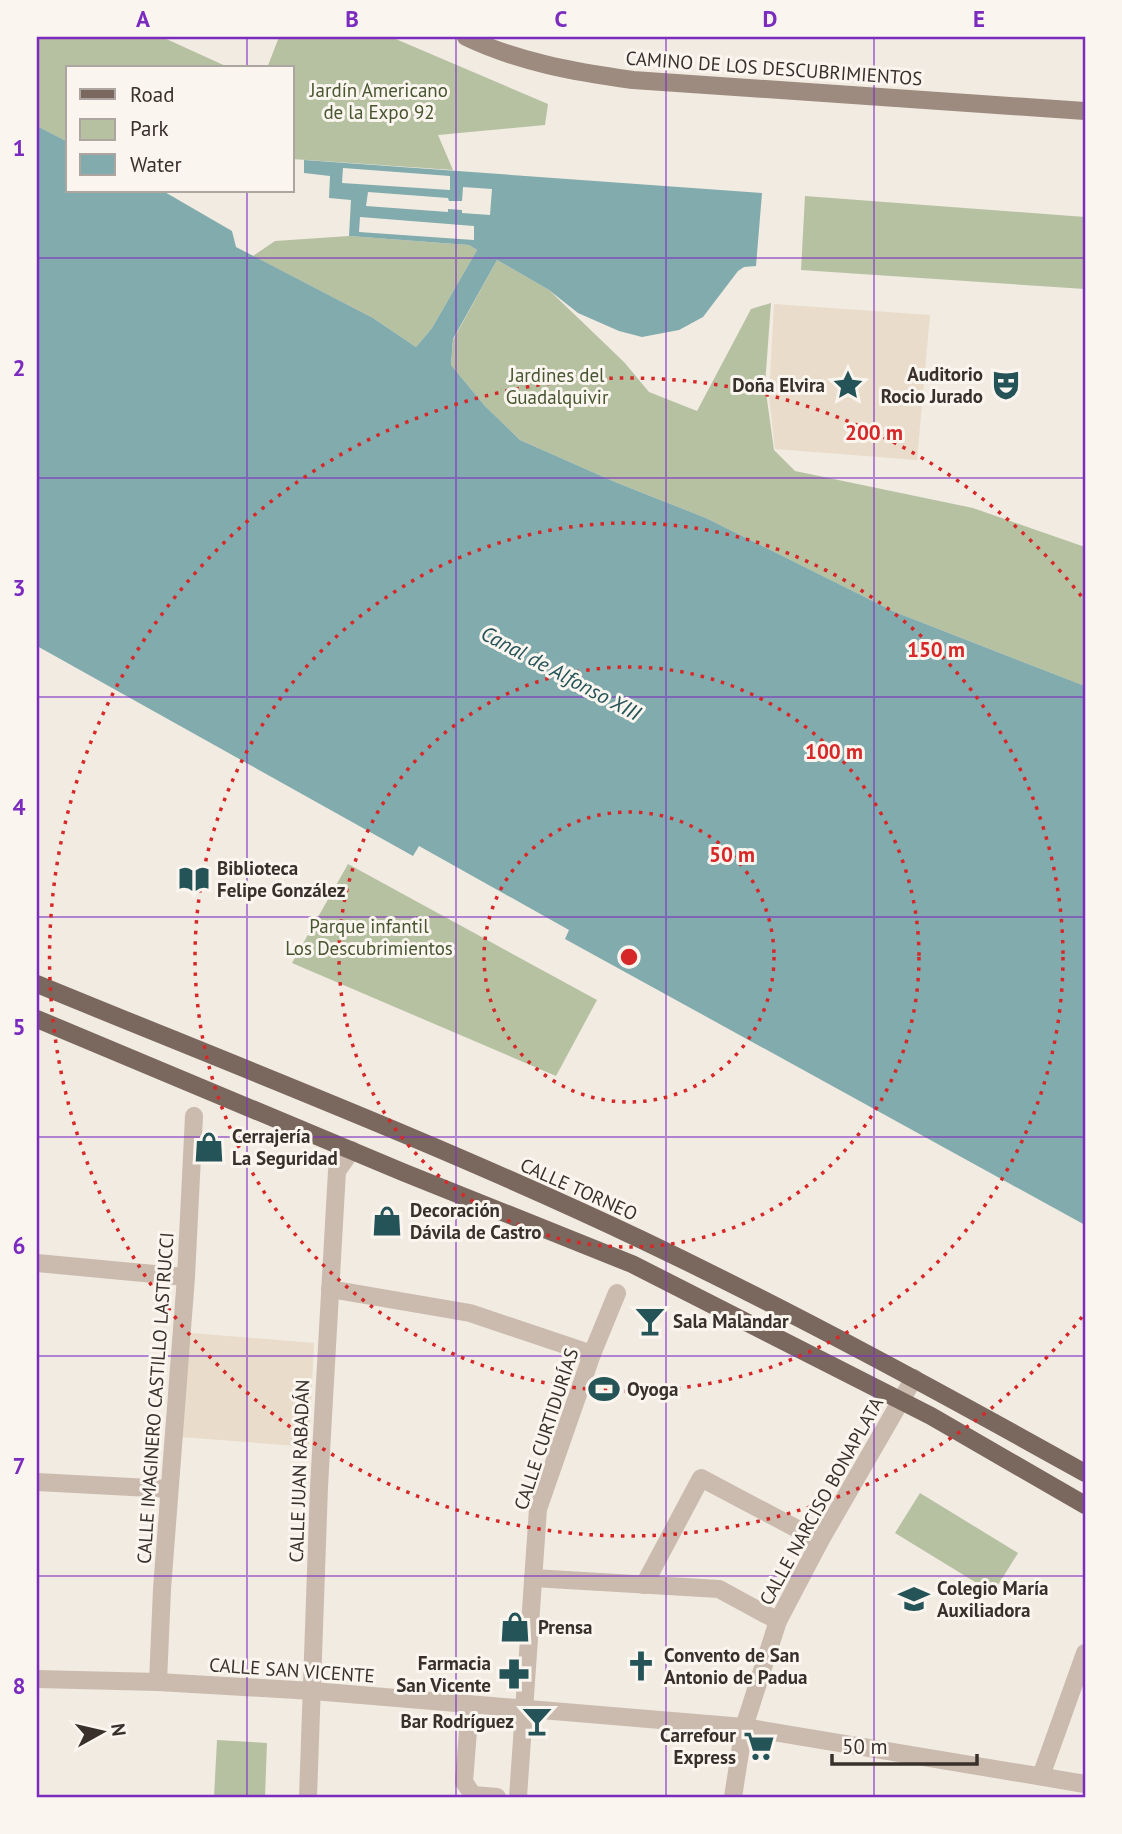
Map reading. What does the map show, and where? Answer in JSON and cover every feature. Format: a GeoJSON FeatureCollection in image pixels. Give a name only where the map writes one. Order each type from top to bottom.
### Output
{"type":"FeatureCollection","features":[{"type":"Feature","properties":{"kind":"main road","name":"CALLE TORNEO"},"geometry":{"type":"LineString","coordinates":[[37,984],[418,1140],[596,1219],[914,1378],[1085,1473]]}},
{"type":"Feature","properties":{"kind":"main road"},"geometry":{"type":"LineString","coordinates":[[37,1019],[632,1264],[901,1400],[1085,1505]]}},
{"type":"Feature","properties":{"kind":"street","name":"CAMINO DE LOS DESCUBRIMIENTOS"},"geometry":{"type":"LineString","coordinates":[[466,37],[528,60],[580,73],[633,80],[1085,111]]}},
{"type":"Feature","properties":{"kind":"street","name":"CALLE IMAGINERO CASTILLO LASTRUCCI"},"geometry":{"type":"LineString","coordinates":[[158,1682],[169,1489],[186,1276],[194,1116]]}},
{"type":"Feature","properties":{"kind":"street","name":"CALLE JUAN RABADÁN"},"geometry":{"type":"LineString","coordinates":[[308,1797],[319,1487],[337,1171],[352,1150]]}},
{"type":"Feature","properties":{"kind":"street"},"geometry":{"type":"LineString","coordinates":[[37,1263],[186,1276]]}},
{"type":"Feature","properties":{"kind":"street"},"geometry":{"type":"LineString","coordinates":[[330,1289],[470,1313],[592,1354]]}},
{"type":"Feature","properties":{"kind":"street","name":"CALLE CURTIDURÍAS"},"geometry":{"type":"LineString","coordinates":[[518,1797],[537,1509],[592,1354],[617,1293]]}},
{"type":"Feature","properties":{"kind":"street","name":"CALLE NARCISO BONAPLATA"},"geometry":{"type":"LineString","coordinates":[[733,1797],[744,1727],[778,1621],[820,1541],[914,1378]]}},
{"type":"Feature","properties":{"kind":"street"},"geometry":{"type":"LineString","coordinates":[[644,1585],[701,1478],[820,1541]]}},
{"type":"Feature","properties":{"kind":"street"},"geometry":{"type":"LineString","coordinates":[[37,1482],[169,1489]]}},
{"type":"Feature","properties":{"kind":"street"},"geometry":{"type":"LineString","coordinates":[[533,1578],[719,1589],[778,1621]]}},
{"type":"Feature","properties":{"kind":"street"},"geometry":{"type":"LineString","coordinates":[[1041,1776],[1085,1653]]}},
{"type":"Feature","properties":{"kind":"street","name":"CALLE SAN VICENTE"},"geometry":{"type":"LineString","coordinates":[[37,1679],[158,1682],[313,1691],[744,1727],[1085,1784]]}},
{"type":"Feature","properties":{"kind":"street"},"geometry":{"type":"LineString","coordinates":[[470,1704],[464,1782],[473,1796],[497,1797]]}},
{"type":"Feature","properties":{"kind":"green space"},"geometry":{"type":"Polygon","coordinates":[[[37,37],[162,37],[226,66],[66,66],[66,141],[37,126],[37,37]]]}},
{"type":"Feature","properties":{"kind":"green space","name":"Jardín Americano de la Expo 92"},"geometry":{"type":"Polygon","coordinates":[[[279,37],[391,37],[548,104],[545,125],[438,135],[453,170],[294,159],[294,66],[268,66],[279,37]]]}},
{"type":"Feature","properties":{"kind":"green space"},"geometry":{"type":"Polygon","coordinates":[[[805,196],[1085,217],[1085,289],[801,270],[805,196]]]}},
{"type":"Feature","properties":{"kind":"green space"},"geometry":{"type":"Polygon","coordinates":[[[349,236],[469,245],[477,250],[432,328],[416,347],[373,318],[253,256],[275,241],[349,236]]]}},
{"type":"Feature","properties":{"kind":"green space","name":"Jardines del Guadalquivir"},"geometry":{"type":"Polygon","coordinates":[[[497,260],[549,290],[624,362],[649,392],[697,411],[751,309],[771,303],[765,385],[774,450],[795,471],[973,508],[1085,547],[1085,686],[895,612],[706,518],[520,440],[485,406],[451,365],[453,340],[497,260]]]}},
{"type":"Feature","properties":{"kind":"green space","name":"Parque infantil Los Descubrimientos"},"geometry":{"type":"Polygon","coordinates":[[[348,864],[597,1000],[556,1076],[292,963],[348,864]]]}},
{"type":"Feature","properties":{"kind":"green space"},"geometry":{"type":"Polygon","coordinates":[[[920,1493],[1018,1553],[993,1593],[895,1533],[920,1493]]]}},
{"type":"Feature","properties":{"kind":"green space"},"geometry":{"type":"Polygon","coordinates":[[[217,1740],[267,1743],[265,1797],[214,1797],[217,1740]]]}},
{"type":"Feature","properties":{"kind":"shaded area"},"geometry":{"type":"Polygon","coordinates":[[[774,304],[930,315],[917,460],[775,449],[769,397],[774,304]]]}},
{"type":"Feature","properties":{"kind":"shaded area"},"geometry":{"type":"Polygon","coordinates":[[[191,1333],[314,1343],[309,1447],[181,1437],[191,1333]]]}},
{"type":"Feature","properties":{"kind":"water","name":"Canal de Alfonso XIII"},"geometry":{"type":"Polygon","coordinates":[[[37,126],[66,141],[66,192],[165,192],[232,231],[236,247],[373,318],[416,347],[432,328],[477,250],[469,245],[349,236],[351,200],[329,198],[330,176],[304,173],[304,160],[762,193],[756,266],[744,267],[738,271],[703,317],[679,330],[642,337],[619,331],[578,313],[549,290],[497,260],[453,339],[451,365],[485,406],[520,440],[706,518],[895,612],[1085,686],[1085,1225],[565,939],[569,930],[419,846],[413,856],[37,646],[37,126]],[[343,168],[342,183],[450,190],[450,176],[343,168]],[[463,187],[462,201],[368,192],[366,206],[448,212],[448,209],[462,210],[462,213],[490,215],[492,189],[463,187]],[[360,217],[359,232],[474,240],[474,226],[360,217]]]}},
{"type":"Feature","properties":{"kind":"place","name":"Doña Elvira"},"geometry":{"type":"Point","coordinates":[848,385]}},
{"type":"Feature","properties":{"kind":"place","name":"Auditorio Rocio Jurado"},"geometry":{"type":"Point","coordinates":[1006,385]}},
{"type":"Feature","properties":{"kind":"place","name":"Biblioteca Felipe González"},"geometry":{"type":"Point","coordinates":[194,879]}},
{"type":"Feature","properties":{"kind":"place","name":"Cerrajería La Seguridad"},"geometry":{"type":"Point","coordinates":[209,1147]}},
{"type":"Feature","properties":{"kind":"place","name":"Decoración Dávila de Castro"},"geometry":{"type":"Point","coordinates":[387,1221]}},
{"type":"Feature","properties":{"kind":"place","name":"Sala Malandar"},"geometry":{"type":"Point","coordinates":[650,1321]}},
{"type":"Feature","properties":{"kind":"place","name":"Oyoga"},"geometry":{"type":"Point","coordinates":[604,1389]}},
{"type":"Feature","properties":{"kind":"place","name":"Colegio María Auxiliadora"},"geometry":{"type":"Point","coordinates":[914,1599]}},
{"type":"Feature","properties":{"kind":"place","name":"Prensa"},"geometry":{"type":"Point","coordinates":[515,1627]}},
{"type":"Feature","properties":{"kind":"place","name":"Convento de San Antonio de Padua"},"geometry":{"type":"Point","coordinates":[641,1666]}},
{"type":"Feature","properties":{"kind":"place","name":"Farmacia San Vicente"},"geometry":{"type":"Point","coordinates":[514,1674]}},
{"type":"Feature","properties":{"kind":"place","name":"Bar Rodríguez"},"geometry":{"type":"Point","coordinates":[537,1721]}},
{"type":"Feature","properties":{"kind":"place","name":"Carrefour Express"},"geometry":{"type":"Point","coordinates":[759,1746]}}]}
